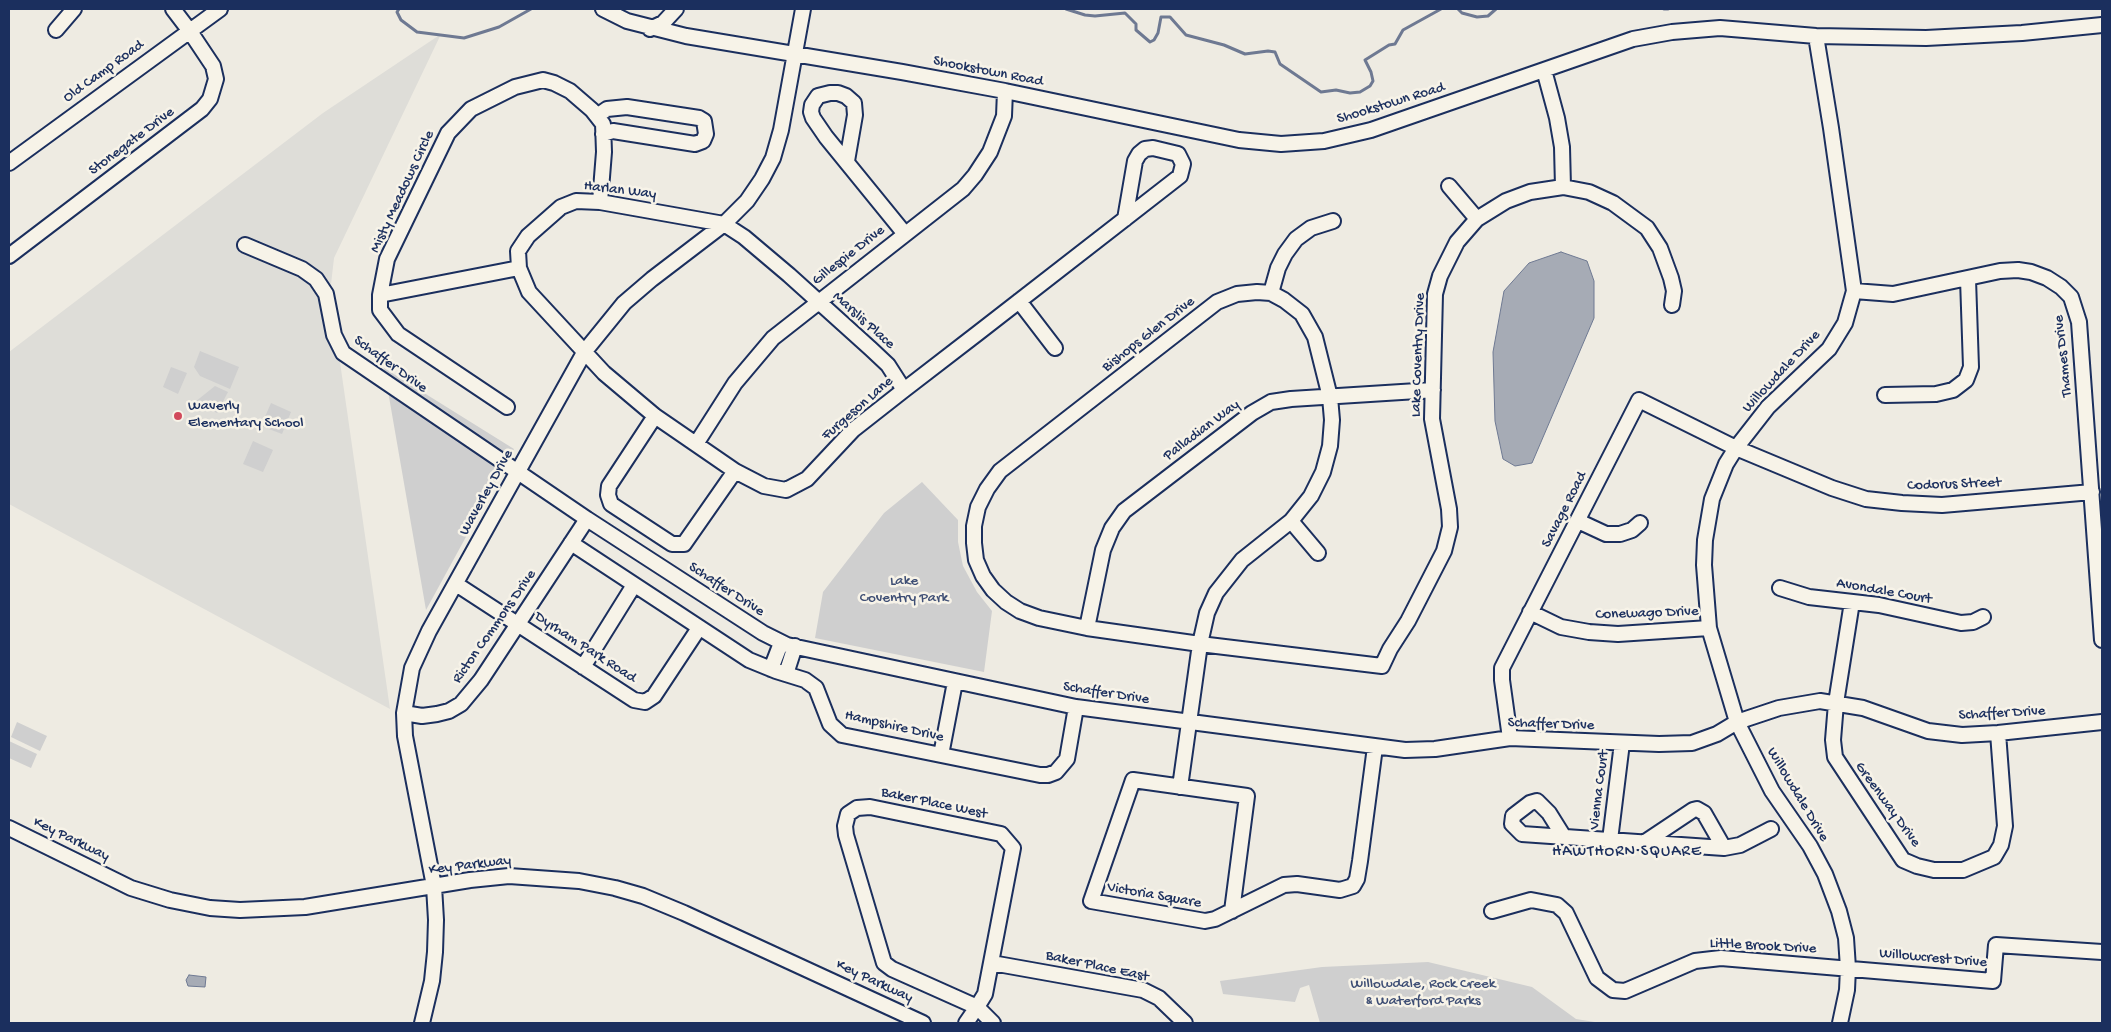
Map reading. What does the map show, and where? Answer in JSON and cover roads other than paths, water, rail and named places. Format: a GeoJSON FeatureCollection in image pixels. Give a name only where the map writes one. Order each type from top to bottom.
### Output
{"type":"FeatureCollection","features":[{"type":"Feature","properties":{"kind":"street"},"geometry":{"type":"LineString","coordinates":[[56,30],[74,9]]}},
{"type":"Feature","properties":{"kind":"street"},"geometry":{"type":"LineString","coordinates":[[173,9],[189,30]]}},
{"type":"Feature","properties":{"kind":"street","name":"Old Camp Road"},"geometry":{"type":"LineString","coordinates":[[9,163],[220,9]]}},
{"type":"Feature","properties":{"kind":"street","name":"Shookstown Road"},"geometry":{"type":"LineString","coordinates":[[602,9],[650,29],[1005,91],[1239,140],[1282,144],[1324,141],[1371,130],[1633,39],[1672,32],[1720,28],[1816,36],[1926,38],[2102,25]]}},
{"type":"Feature","properties":{"kind":"street"},"geometry":{"type":"LineString","coordinates":[[650,29],[663,23],[676,9]]}},
{"type":"Feature","properties":{"kind":"street"},"geometry":{"type":"LineString","coordinates":[[676,9],[678,20],[686,36]]}},
{"type":"Feature","properties":{"kind":"street","name":"Waverley Drive"},"geometry":{"type":"LineString","coordinates":[[422,1023],[432,981],[435,952],[434,886],[405,736],[404,714],[412,668],[429,631],[585,351],[624,303],[724,224],[747,201],[774,158],[796,55],[803,9]]}},
{"type":"Feature","properties":{"kind":"street","name":"Stonegate Drive"},"geometry":{"type":"LineString","coordinates":[[9,256],[202,109],[210,98],[216,79],[213,66],[189,30]]}},
{"type":"Feature","properties":{"kind":"street","name":"Willowdale Drive"},"geometry":{"type":"LineString","coordinates":[[1816,36],[1854,291],[1845,323],[1829,349],[1768,407],[1736,448],[1718,480],[1712,499],[1705,540],[1704,565],[1709,628],[1737,722],[1772,791],[1810,846],[1825,874],[1839,911],[1846,938],[1848,968],[1847,990],[1840,1023]]}},
{"type":"Feature","properties":{"kind":"street"},"geometry":{"type":"LineString","coordinates":[[1544,70],[1561,140],[1563,187]]}},
{"type":"Feature","properties":{"kind":"street","name":"Misty Meadows Circle"},"geometry":{"type":"LineString","coordinates":[[507,407],[398,334],[380,310],[380,295],[387,259],[448,133],[471,109],[515,87],[543,80],[570,91],[603,124],[604,152],[600,202]]}},
{"type":"Feature","properties":{"kind":"street","name":"Gillespie Drive"},"geometry":{"type":"LineString","coordinates":[[696,444],[735,383],[772,338],[963,189],[990,152],[1004,116],[1005,91]]}},
{"type":"Feature","properties":{"kind":"street"},"geometry":{"type":"LineString","coordinates":[[847,161],[855,115],[854,103],[846,96],[838,93],[818,96],[812,105],[811,112],[813,118],[847,161],[905,234]]}},
{"type":"Feature","properties":{"kind":"street"},"geometry":{"type":"LineString","coordinates":[[596,116],[616,106],[699,118],[704,121],[706,134],[702,141],[695,144],[613,131],[603,134]]}},
{"type":"Feature","properties":{"kind":"street","name":"Furgeson Lane"},"geometry":{"type":"LineString","coordinates":[[585,351],[604,373],[655,416],[735,471],[764,486],[786,490],[807,479],[854,430],[904,390],[1125,219],[1180,176],[1183,164],[1178,154],[1153,148],[1145,149],[1139,154],[1135,161],[1125,219]]}},
{"type":"Feature","properties":{"kind":"street"},"geometry":{"type":"LineString","coordinates":[[1449,186],[1477,219]]}},
{"type":"Feature","properties":{"kind":"street","name":"Lake Coventry Drive"},"geometry":{"type":"LineString","coordinates":[[1200,644],[1382,666],[1390,649],[1408,622],[1444,551],[1450,528],[1449,509],[1432,419],[1435,294],[1447,259],[1457,242],[1477,219],[1506,201],[1530,192],[1563,187],[1589,192],[1613,203],[1647,228],[1660,248],[1671,278],[1674,292],[1672,305]]}},
{"type":"Feature","properties":{"kind":"street","name":"Harlan Way"},"geometry":{"type":"LineString","coordinates":[[519,268],[518,251],[528,236],[561,207],[576,201],[600,202],[724,224]]}},
{"type":"Feature","properties":{"kind":"street"},"geometry":{"type":"LineString","coordinates":[[1180,787],[1200,644],[1207,613],[1216,593],[1242,560],[1291,521],[1311,496],[1323,472],[1330,446],[1332,420],[1330,397],[1315,337],[1302,314],[1284,300],[1270,293],[1278,268],[1296,239],[1311,228],[1333,221]]}},
{"type":"Feature","properties":{"kind":"street","name":"Marslis Place"},"geometry":{"type":"LineString","coordinates":[[724,224],[744,237],[789,275],[816,302],[888,365],[904,390]]}},
{"type":"Feature","properties":{"kind":"street","name":"Schaffer Drive"},"geometry":{"type":"LineString","coordinates":[[245,245],[302,269],[316,279],[326,294],[334,335],[343,353],[587,519],[764,634],[795,646],[955,682],[1076,706],[1375,748],[1405,750],[1435,749],[1510,738],[1622,743],[1692,743],[1717,734],[1737,722],[1779,708],[1820,701],[1864,708],[1928,731],[1962,734],[1998,733],[2102,722]]}},
{"type":"Feature","properties":{"kind":"street"},"geometry":{"type":"LineString","coordinates":[[380,295],[519,268],[530,292],[585,351]]}},
{"type":"Feature","properties":{"kind":"street","name":"Thames Drive"},"geometry":{"type":"LineString","coordinates":[[1854,291],[1893,294],[2000,271],[2031,272],[2061,287],[2071,298],[2080,322],[2102,640]]}},
{"type":"Feature","properties":{"kind":"street"},"geometry":{"type":"LineString","coordinates":[[1885,395],[1936,394],[1953,390],[1966,380],[1971,367],[1968,279]]}},
{"type":"Feature","properties":{"kind":"street","name":"Bishops Glen Drive"},"geometry":{"type":"LineString","coordinates":[[1200,644],[1087,628],[1038,618],[1020,611],[993,590],[983,576],[976,560],[974,526],[978,507],[987,489],[1000,471],[1217,302],[1237,294],[1270,293]]}},
{"type":"Feature","properties":{"kind":"street"},"geometry":{"type":"LineString","coordinates":[[1019,301],[1055,348]]}},
{"type":"Feature","properties":{"kind":"street","name":"Palladian Way"},"geometry":{"type":"LineString","coordinates":[[1087,628],[1103,550],[1112,528],[1124,511],[1252,413],[1271,402],[1291,399],[1433,390]]}},
{"type":"Feature","properties":{"kind":"street","name":"Savage Road"},"geometry":{"type":"LineString","coordinates":[[1510,738],[1502,668],[1639,400],[1736,448]]}},
{"type":"Feature","properties":{"kind":"street"},"geometry":{"type":"LineString","coordinates":[[655,416],[609,486],[608,495],[611,504],[672,544],[684,544],[735,471]]}},
{"type":"Feature","properties":{"kind":"street","name":"Codorus Street"},"geometry":{"type":"LineString","coordinates":[[1736,448],[1832,488],[1866,499],[1902,504],[1942,505],[2092,492]]}},
{"type":"Feature","properties":{"kind":"street","name":"Ricton Commons Drive"},"geometry":{"type":"LineString","coordinates":[[404,714],[422,716],[437,714],[449,711],[461,704],[481,680],[587,519]]}},
{"type":"Feature","properties":{"kind":"street"},"geometry":{"type":"LineString","coordinates":[[1291,521],[1318,552]]}},
{"type":"Feature","properties":{"kind":"street"},"geometry":{"type":"LineString","coordinates":[[1578,521],[1606,534],[1620,534],[1632,530],[1640,523]]}},
{"type":"Feature","properties":{"kind":"street","name":"Hampshire Drive"},"geometry":{"type":"LineString","coordinates":[[571,543],[749,660],[805,680],[816,688],[830,724],[842,735],[1040,775],[1056,772],[1067,758],[1076,706]]}},
{"type":"Feature","properties":{"kind":"street","name":"Dyrham Park Road"},"geometry":{"type":"LineString","coordinates":[[456,584],[634,700],[645,702],[654,696],[699,628]]}},
{"type":"Feature","properties":{"kind":"street"},"geometry":{"type":"LineString","coordinates":[[583,667],[634,585]]}},
{"type":"Feature","properties":{"kind":"street","name":"Avondale Court"},"geometry":{"type":"LineString","coordinates":[[1780,588],[1809,597],[1879,605],[1961,623],[1972,622],[1983,617]]}},
{"type":"Feature","properties":{"kind":"street","name":"Greenway Drive"},"geometry":{"type":"LineString","coordinates":[[1852,602],[1836,703],[1833,740],[1837,763],[1903,860],[1934,870],[1963,870],[1994,857],[2001,846],[2005,826],[1998,733]]}},
{"type":"Feature","properties":{"kind":"street","name":"Conewago Drive"},"geometry":{"type":"LineString","coordinates":[[1530,612],[1561,627],[1589,632],[1618,634],[1709,628]]}},
{"type":"Feature","properties":{"kind":"street"},"geometry":{"type":"LineString","coordinates":[[771,669],[781,642]]}},
{"type":"Feature","properties":{"kind":"street"},"geometry":{"type":"LineString","coordinates":[[786,674],[795,646]]}},
{"type":"Feature","properties":{"kind":"street"},"geometry":{"type":"LineString","coordinates":[[941,755],[955,682]]}},
{"type":"Feature","properties":{"kind":"street","name":"Vienna Court"},"geometry":{"type":"LineString","coordinates":[[1610,840],[1622,743]]}},
{"type":"Feature","properties":{"kind":"street"},"geometry":{"type":"LineString","coordinates":[[1232,911],[1284,885],[1297,884],[1340,890],[1353,886],[1357,879],[1360,861],[1375,748]]}},
{"type":"Feature","properties":{"kind":"street","name":"Victoria Square"},"geometry":{"type":"LineString","coordinates":[[1133,780],[1247,796],[1232,911],[1216,920],[1205,921],[1091,901],[1133,780]]}},
{"type":"Feature","properties":{"kind":"street","name":"Baker Place West"},"geometry":{"type":"LineString","coordinates":[[966,1023],[977,1007],[985,994],[1013,848],[1001,834],[870,807],[857,808],[848,814],[845,826],[846,835],[884,963],[892,969],[977,1007]]}},
{"type":"Feature","properties":{"kind":"street"},"geometry":{"type":"LineString","coordinates":[[1645,842],[1693,810],[1697,810],[1704,813],[1724,848]]}},
{"type":"Feature","properties":{"kind":"street","name":"Key Parkway"},"geometry":{"type":"LineString","coordinates":[[9,828],[131,888],[170,900],[210,908],[240,910],[305,907],[509,876],[579,881],[615,888],[643,896],[684,913],[916,1022]]}},
{"type":"Feature","properties":{"kind":"street","name":"Vienna Court"},"geometry":{"type":"LineString","coordinates":[[1564,837],[1724,848],[1754,840],[1771,829]]}},
{"type":"Feature","properties":{"kind":"street","name":"Little Brook Drive"},"geometry":{"type":"LineString","coordinates":[[1492,911],[1531,900],[1557,905],[1566,913],[1597,978],[1613,990],[1625,991],[1695,961],[1721,958],[1848,968]]}},
{"type":"Feature","properties":{"kind":"street","name":"Willowcrest Drive"},"geometry":{"type":"LineString","coordinates":[[1848,968],[1993,981],[1996,944],[2102,952]]}},
{"type":"Feature","properties":{"kind":"street","name":"Baker Place East"},"geometry":{"type":"LineString","coordinates":[[992,963],[1143,990],[1160,998],[1185,1023]]}},
{"type":"Feature","properties":{"kind":"street"},"geometry":{"type":"LineString","coordinates":[[977,1007],[993,1023]]}},
{"type":"Feature","properties":{"kind":"waterway"},"geometry":{"type":"LineString","coordinates":[[399,9],[397,12],[401,20],[417,32],[464,38],[499,27],[531,9]]}},
{"type":"Feature","properties":{"kind":"waterway"},"geometry":{"type":"LineString","coordinates":[[1066,9],[1095,16],[1125,13],[1136,24],[1136,30],[1150,42],[1154,40],[1158,33],[1161,17],[1170,17],[1186,35],[1224,45],[1245,54],[1275,52],[1280,64],[1321,92],[1336,90],[1350,93],[1360,92],[1370,86],[1373,81],[1365,60],[1389,45],[1395,44],[1403,30],[1441,9]]}},
{"type":"Feature","properties":{"kind":"waterway"},"geometry":{"type":"LineString","coordinates":[[1458,9],[1462,13],[1477,17],[1488,16],[1496,9]]}},
{"type":"Feature","properties":{"kind":"place","name":"Waverly Elementary School"},"geometry":{"type":"Point","coordinates":[178,416]}},
{"type":"Feature","properties":{"kind":"district","name":"HAWTHORN SQUARE"},"geometry":{"type":"Point","coordinates":[1627,853]}},
{"type":"Feature","properties":{"kind":"park label","name":"Lake Coventry Park"},"geometry":{"type":"Point","coordinates":[904,590]}},
{"type":"Feature","properties":{"kind":"park label","name":"Willowdale, Rock Creek & Waterford Parks"},"geometry":{"type":"Point","coordinates":[1423,994]}}]}
